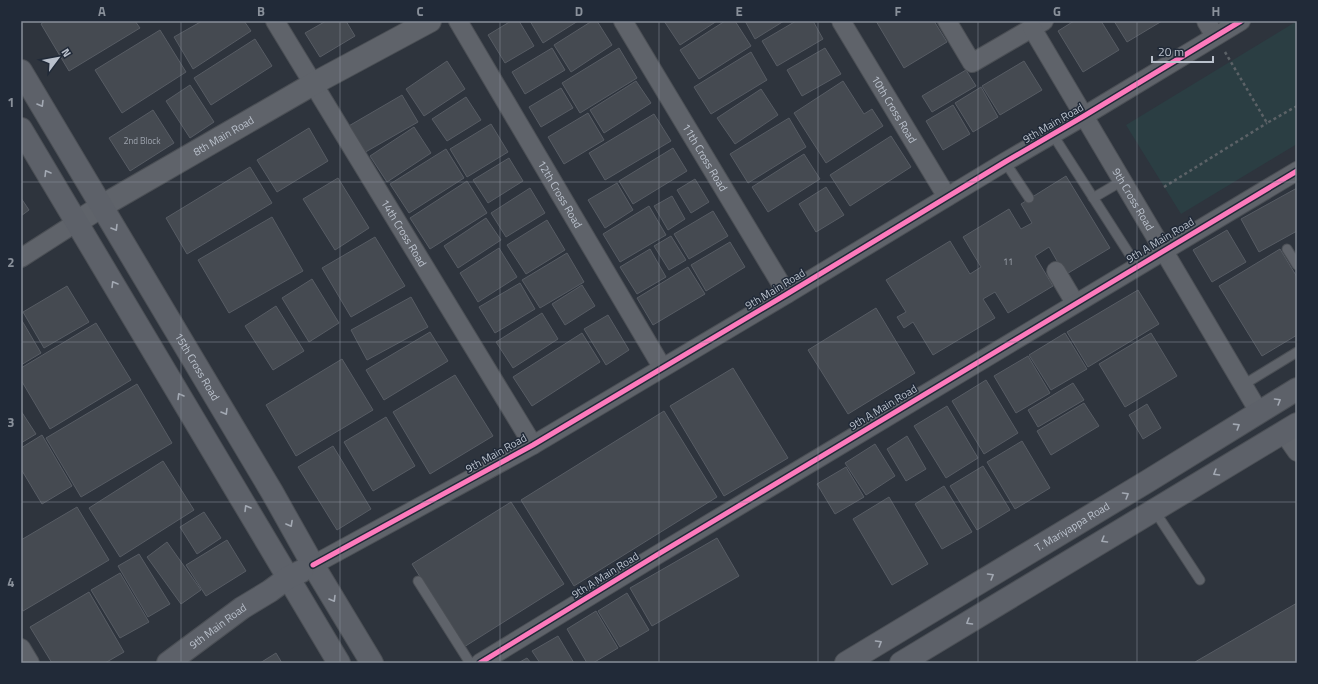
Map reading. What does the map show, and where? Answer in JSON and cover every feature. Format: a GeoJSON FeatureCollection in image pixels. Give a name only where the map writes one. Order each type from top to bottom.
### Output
{"type":"FeatureCollection","features":[{"type":"Feature","properties":{"kind":"main road","name":"15th Cross Road"},"geometry":{"type":"LineString","coordinates":[[21,71],[372,663]]}},
{"type":"Feature","properties":{"kind":"main road"},"geometry":{"type":"LineString","coordinates":[[21,129],[339,663]]}},
{"type":"Feature","properties":{"kind":"main road","name":"T. Mariyappa Road"},"geometry":{"type":"LineString","coordinates":[[846,663],[1148,481],[1297,389]]}},
{"type":"Feature","properties":{"kind":"main road"},"geometry":{"type":"LineString","coordinates":[[901,663],[1290,428]]}},
{"type":"Feature","properties":{"kind":"main road","name":"9th Main Road"},"geometry":{"type":"LineString","coordinates":[[168,663],[242,608],[270,591],[289,577],[313,565]]}},
{"type":"Feature","properties":{"kind":"street","name":"14th Cross Road"},"geometry":{"type":"LineString","coordinates":[[275,21],[533,445]]}},
{"type":"Feature","properties":{"kind":"street","name":"8th Main Road"},"geometry":{"type":"LineString","coordinates":[[21,258],[102,206],[313,84],[430,21]]}},
{"type":"Feature","properties":{"kind":"street","name":"12th Cross Road"},"geometry":{"type":"LineString","coordinates":[[458,21],[662,367]]}},
{"type":"Feature","properties":{"kind":"street","name":"11th Cross Road"},"geometry":{"type":"LineString","coordinates":[[623,21],[787,294]]}},
{"type":"Feature","properties":{"kind":"street","name":"10th Cross Road"},"geometry":{"type":"LineString","coordinates":[[841,21],[947,197]]}},
{"type":"Feature","properties":{"kind":"street"},"geometry":{"type":"LineString","coordinates":[[947,21],[972,63],[1038,25]]}},
{"type":"Feature","properties":{"kind":"street"},"geometry":{"type":"LineString","coordinates":[[1206,21],[1215,36]]}},
{"type":"Feature","properties":{"kind":"street","name":"9th Main Road"},"geometry":{"type":"LineString","coordinates":[[313,565],[533,445],[1053,135],[1241,21]]}},
{"type":"Feature","properties":{"kind":"street","name":"9th Cross Road"},"geometry":{"type":"LineString","coordinates":[[1038,25],[1084,116],[1259,412]]}},
{"type":"Feature","properties":{"kind":"street","name":"9th A Main Road"},"geometry":{"type":"LineString","coordinates":[[480,663],[669,547],[1297,171]]}},
{"type":"Feature","properties":{"kind":"street"},"geometry":{"type":"LineString","coordinates":[[1056,271],[1075,303]]}},
{"type":"Feature","properties":{"kind":"street"},"geometry":{"type":"LineString","coordinates":[[1290,428],[1297,452]]}},
{"type":"Feature","properties":{"kind":"street"},"geometry":{"type":"LineString","coordinates":[[21,648],[30,663]]}},
{"type":"Feature","properties":{"kind":"lane"},"geometry":{"type":"LineString","coordinates":[[1053,135],[1137,266]]}},
{"type":"Feature","properties":{"kind":"lane"},"geometry":{"type":"LineString","coordinates":[[1006,162],[1029,198]]}},
{"type":"Feature","properties":{"kind":"lane"},"geometry":{"type":"LineString","coordinates":[[1094,198],[1122,181]]}},
{"type":"Feature","properties":{"kind":"lane"},"geometry":{"type":"LineString","coordinates":[[1287,249],[1297,265]]}},
{"type":"Feature","properties":{"kind":"lane"},"geometry":{"type":"LineString","coordinates":[[1243,385],[1297,352]]}},
{"type":"Feature","properties":{"kind":"lane"},"geometry":{"type":"LineString","coordinates":[[1154,510],[1200,580]]}},
{"type":"Feature","properties":{"kind":"lane"},"geometry":{"type":"LineString","coordinates":[[418,581],[470,663]]}},
{"type":"Feature","properties":{"kind":"path"},"geometry":{"type":"LineString","coordinates":[[1215,36],[1267,123]]}},
{"type":"Feature","properties":{"kind":"path"},"geometry":{"type":"LineString","coordinates":[[1164,187],[1297,106]]}},
{"type":"Feature","properties":{"kind":"green space"},"geometry":{"type":"Polygon","coordinates":[[[1297,21],[1297,144],[1181,214],[1126,125],[1297,21]]]}},
{"type":"Feature","properties":{"kind":"building"},"geometry":{"type":"Polygon","coordinates":[[[45,21],[135,21],[140,28],[69,71],[41,24],[45,21]]]}},
{"type":"Feature","properties":{"kind":"building"},"geometry":{"type":"Polygon","coordinates":[[[202,21],[244,21],[251,31],[193,69],[174,37],[202,21]]]}},
{"type":"Feature","properties":{"kind":"building"},"geometry":{"type":"Polygon","coordinates":[[[326,21],[346,21],[355,36],[320,57],[305,33],[326,21]]]}},
{"type":"Feature","properties":{"kind":"building"},"geometry":{"type":"Polygon","coordinates":[[[511,21],[519,21],[534,46],[505,63],[488,35],[511,21]]]}},
{"type":"Feature","properties":{"kind":"building"},"geometry":{"type":"Polygon","coordinates":[[[530,21],[578,21],[543,43],[530,21]]]}},
{"type":"Feature","properties":{"kind":"building"},"geometry":{"type":"Polygon","coordinates":[[[592,21],[597,21],[612,45],[571,72],[554,45],[592,21]]]}},
{"type":"Feature","properties":{"kind":"building"},"geometry":{"type":"Polygon","coordinates":[[[664,21],[717,21],[680,45],[664,21]]]}},
{"type":"Feature","properties":{"kind":"building"},"geometry":{"type":"Polygon","coordinates":[[[725,21],[735,21],[751,46],[699,79],[680,50],[725,21]]]}},
{"type":"Feature","properties":{"kind":"building"},"geometry":{"type":"Polygon","coordinates":[[[745,21],[784,21],[755,39],[745,21]]]}},
{"type":"Feature","properties":{"kind":"building"},"geometry":{"type":"Polygon","coordinates":[[[796,21],[813,21],[823,39],[777,66],[762,41],[796,21]]]}},
{"type":"Feature","properties":{"kind":"building"},"geometry":{"type":"Polygon","coordinates":[[[876,21],[934,21],[947,42],[904,68],[876,21]]]}},
{"type":"Feature","properties":{"kind":"building"},"geometry":{"type":"Polygon","coordinates":[[[1074,21],[1101,21],[1119,50],[1083,72],[1058,31],[1074,21]]]}},
{"type":"Feature","properties":{"kind":"building"},"geometry":{"type":"Polygon","coordinates":[[[1114,21],[1162,21],[1127,42],[1114,21]]]}},
{"type":"Feature","properties":{"kind":"building"},"geometry":{"type":"Polygon","coordinates":[[[160,30],[186,72],[122,113],[95,70],[160,30]]]}},
{"type":"Feature","properties":{"kind":"building"},"geometry":{"type":"Polygon","coordinates":[[[255,39],[272,66],[211,105],[194,78],[255,39]]]}},
{"type":"Feature","properties":{"kind":"building"},"geometry":{"type":"Polygon","coordinates":[[[552,48],[565,70],[525,94],[512,72],[552,48]]]}},
{"type":"Feature","properties":{"kind":"building"},"geometry":{"type":"Polygon","coordinates":[[[619,48],[637,78],[580,113],[562,83],[619,48]]]}},
{"type":"Feature","properties":{"kind":"building"},"geometry":{"type":"Polygon","coordinates":[[[825,48],[841,74],[802,96],[787,70],[825,48]]]}},
{"type":"Feature","properties":{"kind":"building"},"geometry":{"type":"Polygon","coordinates":[[[751,52],[767,80],[711,114],[694,87],[751,52]]]}},
{"type":"Feature","properties":{"kind":"building"},"geometry":{"type":"Polygon","coordinates":[[[447,61],[465,89],[424,116],[406,89],[447,61]]]}},
{"type":"Feature","properties":{"kind":"building"},"geometry":{"type":"Polygon","coordinates":[[[1024,61],[1042,90],[1000,115],[982,86],[1024,61]]]}},
{"type":"Feature","properties":{"kind":"building"},"geometry":{"type":"Polygon","coordinates":[[[966,70],[976,86],[932,112],[922,96],[966,70]]]}},
{"type":"Feature","properties":{"kind":"building"},"geometry":{"type":"Polygon","coordinates":[[[636,81],[651,103],[604,133],[590,110],[636,81]]]}},
{"type":"Feature","properties":{"kind":"building"},"geometry":{"type":"Polygon","coordinates":[[[843,81],[864,114],[872,109],[883,126],[826,163],[794,113],[843,81]]]}},
{"type":"Feature","properties":{"kind":"building"},"geometry":{"type":"Polygon","coordinates":[[[190,85],[214,122],[190,138],[166,101],[190,85]]]}},
{"type":"Feature","properties":{"kind":"building"},"geometry":{"type":"Polygon","coordinates":[[[981,87],[998,117],[973,132],[955,103],[981,87]]]}},
{"type":"Feature","properties":{"kind":"building"},"geometry":{"type":"Polygon","coordinates":[[[561,88],[573,108],[541,127],[529,107],[561,88]]]}},
{"type":"Feature","properties":{"kind":"building"},"geometry":{"type":"Polygon","coordinates":[[[761,89],[778,115],[735,144],[717,118],[761,89]]]}},
{"type":"Feature","properties":{"kind":"building"},"geometry":{"type":"Polygon","coordinates":[[[402,95],[418,122],[362,154],[347,127],[402,95]]]}},
{"type":"Feature","properties":{"kind":"building"},"geometry":{"type":"Polygon","coordinates":[[[466,97],[481,120],[447,141],[432,119],[466,97]]]}},
{"type":"Feature","properties":{"kind":"building"},"geometry":{"type":"Polygon","coordinates":[[[953,105],[970,134],[943,150],[926,121],[953,105]]]}},
{"type":"Feature","properties":{"kind":"building"},"geometry":{"type":"Polygon","coordinates":[[[153,110],[174,143],[130,171],[109,138],[153,110]]]}},
{"type":"Feature","properties":{"kind":"building"},"geometry":{"type":"Polygon","coordinates":[[[588,113],[604,140],[564,164],[548,137],[588,113]]]}},
{"type":"Feature","properties":{"kind":"building"},"geometry":{"type":"Polygon","coordinates":[[[654,114],[671,141],[605,180],[589,153],[654,114]]]}},
{"type":"Feature","properties":{"kind":"building"},"geometry":{"type":"Polygon","coordinates":[[[789,118],[806,147],[748,183],[730,154],[789,118]]]}},
{"type":"Feature","properties":{"kind":"building"},"geometry":{"type":"Polygon","coordinates":[[[491,124],[508,152],[467,177],[450,149],[491,124]]]}},
{"type":"Feature","properties":{"kind":"building"},"geometry":{"type":"Polygon","coordinates":[[[414,127],[431,153],[387,182],[370,156],[414,127]]]}},
{"type":"Feature","properties":{"kind":"building"},"geometry":{"type":"Polygon","coordinates":[[[309,128],[328,161],[277,192],[257,160],[309,128]]]}},
{"type":"Feature","properties":{"kind":"building"},"geometry":{"type":"Polygon","coordinates":[[[891,136],[911,167],[850,206],[830,175],[891,136]]]}},
{"type":"Feature","properties":{"kind":"building"},"geometry":{"type":"Polygon","coordinates":[[[673,148],[687,171],[633,204],[619,181],[673,148]]]}},
{"type":"Feature","properties":{"kind":"building"},"geometry":{"type":"Polygon","coordinates":[[[446,149],[464,178],[409,213],[390,184],[446,149]]]}},
{"type":"Feature","properties":{"kind":"building"},"geometry":{"type":"Polygon","coordinates":[[[804,154],[820,179],[768,212],[752,187],[804,154]]]}},
{"type":"Feature","properties":{"kind":"building"},"geometry":{"type":"Polygon","coordinates":[[[509,158],[523,181],[488,203],[473,180],[509,158]]]}},
{"type":"Feature","properties":{"kind":"building"},"geometry":{"type":"Polygon","coordinates":[[[250,167],[272,203],[187,254],[166,218],[250,167]]]}},
{"type":"Feature","properties":{"kind":"building"},"geometry":{"type":"Polygon","coordinates":[[[1066,176],[1110,248],[1065,275],[1049,247],[1035,256],[1053,286],[1008,313],[995,292],[983,299],[995,318],[933,355],[913,322],[904,328],[897,317],[906,312],[886,280],[950,241],[970,274],[981,267],[963,237],[1009,209],[1021,229],[1032,223],[1021,204],[1066,176]]]}},
{"type":"Feature","properties":{"kind":"building"},"geometry":{"type":"Polygon","coordinates":[[[338,178],[369,228],[335,250],[303,199],[338,178]]]}},
{"type":"Feature","properties":{"kind":"building"},"geometry":{"type":"Polygon","coordinates":[[[695,179],[709,202],[691,213],[677,190],[695,179]]]}},
{"type":"Feature","properties":{"kind":"building"},"geometry":{"type":"Polygon","coordinates":[[[467,181],[487,213],[430,249],[410,218],[467,181]]]}},
{"type":"Feature","properties":{"kind":"building"},"geometry":{"type":"Polygon","coordinates":[[[617,183],[633,210],[605,228],[588,200],[617,183]]]}},
{"type":"Feature","properties":{"kind":"building"},"geometry":{"type":"Polygon","coordinates":[[[826,187],[844,215],[816,232],[799,204],[826,187]]]}},
{"type":"Feature","properties":{"kind":"building"},"geometry":{"type":"Polygon","coordinates":[[[530,188],[545,213],[506,237],[491,213],[530,188]]]}},
{"type":"Feature","properties":{"kind":"building"},"geometry":{"type":"Polygon","coordinates":[[[1297,188],[1297,231],[1259,252],[1241,219],[1297,188]]]}},
{"type":"Feature","properties":{"kind":"building"},"geometry":{"type":"Polygon","coordinates":[[[672,196],[685,219],[668,230],[654,206],[672,196]]]}},
{"type":"Feature","properties":{"kind":"building"},"geometry":{"type":"Polygon","coordinates":[[[21,198],[29,210],[21,216],[21,198]]]}},
{"type":"Feature","properties":{"kind":"building"},"geometry":{"type":"Polygon","coordinates":[[[649,206],[666,235],[620,262],[603,234],[649,206]]]}},
{"type":"Feature","properties":{"kind":"building"},"geometry":{"type":"Polygon","coordinates":[[[713,211],[728,236],[689,259],[674,234],[713,211]]]}},
{"type":"Feature","properties":{"kind":"building"},"geometry":{"type":"Polygon","coordinates":[[[272,217],[303,271],[229,313],[198,260],[272,217]]]}},
{"type":"Feature","properties":{"kind":"building"},"geometry":{"type":"Polygon","coordinates":[[[486,218],[501,240],[458,268],[444,246],[486,218]]]}},
{"type":"Feature","properties":{"kind":"building"},"geometry":{"type":"Polygon","coordinates":[[[547,220],[565,250],[526,274],[507,245],[547,220]]]}},
{"type":"Feature","properties":{"kind":"building"},"geometry":{"type":"Polygon","coordinates":[[[1227,230],[1246,262],[1212,282],[1193,250],[1227,230]]]}},
{"type":"Feature","properties":{"kind":"building"},"geometry":{"type":"Polygon","coordinates":[[[671,236],[686,260],[669,270],[654,246],[671,236]]]}},
{"type":"Feature","properties":{"kind":"building"},"geometry":{"type":"Polygon","coordinates":[[[375,237],[405,286],[351,317],[322,268],[375,237]]]}},
{"type":"Feature","properties":{"kind":"building"},"geometry":{"type":"Polygon","coordinates":[[[730,242],[745,267],[706,291],[691,265],[730,242]]]}},
{"type":"Feature","properties":{"kind":"building"},"geometry":{"type":"Polygon","coordinates":[[[499,248],[517,277],[478,302],[460,273],[499,248]]]}},
{"type":"Feature","properties":{"kind":"building"},"geometry":{"type":"Polygon","coordinates":[[[650,249],[666,277],[637,294],[620,267],[650,249]]]}},
{"type":"Feature","properties":{"kind":"building"},"geometry":{"type":"Polygon","coordinates":[[[1280,249],[1297,277],[1297,335],[1262,356],[1219,286],[1280,249]]]}},
{"type":"Feature","properties":{"kind":"building"},"geometry":{"type":"Polygon","coordinates":[[[567,253],[584,282],[540,308],[522,280],[567,253]]]}},
{"type":"Feature","properties":{"kind":"building"},"geometry":{"type":"Polygon","coordinates":[[[688,267],[705,294],[653,325],[637,298],[688,267]]]}},
{"type":"Feature","properties":{"kind":"building"},"geometry":{"type":"Polygon","coordinates":[[[312,279],[339,323],[309,342],[282,298],[312,279]]]}},
{"type":"Feature","properties":{"kind":"building"},"geometry":{"type":"Polygon","coordinates":[[[520,283],[535,309],[495,333],[479,307],[520,283]]]}},
{"type":"Feature","properties":{"kind":"building"},"geometry":{"type":"Polygon","coordinates":[[[582,285],[595,306],[565,325],[552,304],[582,285]]]}},
{"type":"Feature","properties":{"kind":"building"},"geometry":{"type":"Polygon","coordinates":[[[67,286],[89,322],[44,348],[23,312],[67,286]]]}},
{"type":"Feature","properties":{"kind":"building"},"geometry":{"type":"Polygon","coordinates":[[[1138,290],[1159,324],[1088,367],[1067,332],[1138,290]]]}},
{"type":"Feature","properties":{"kind":"building"},"geometry":{"type":"Polygon","coordinates":[[[411,297],[428,327],[367,360],[351,330],[411,297]]]}},
{"type":"Feature","properties":{"kind":"building"},"geometry":{"type":"Polygon","coordinates":[[[276,306],[304,351],[273,370],[245,326],[276,306]]]}},
{"type":"Feature","properties":{"kind":"building"},"geometry":{"type":"Polygon","coordinates":[[[876,308],[915,373],[848,414],[808,350],[876,308]]]}},
{"type":"Feature","properties":{"kind":"building"},"geometry":{"type":"Polygon","coordinates":[[[542,313],[558,339],[513,368],[496,342],[542,313]]]}},
{"type":"Feature","properties":{"kind":"building"},"geometry":{"type":"Polygon","coordinates":[[[608,315],[629,350],[606,365],[584,329],[608,315]]]}},
{"type":"Feature","properties":{"kind":"building"},"geometry":{"type":"Polygon","coordinates":[[[21,319],[41,353],[21,365],[21,319]]]}},
{"type":"Feature","properties":{"kind":"building"},"geometry":{"type":"Polygon","coordinates":[[[96,323],[131,380],[50,429],[21,380],[21,368],[96,323]]]}},
{"type":"Feature","properties":{"kind":"building"},"geometry":{"type":"Polygon","coordinates":[[[430,332],[448,361],[384,400],[366,370],[430,332]]]}},
{"type":"Feature","properties":{"kind":"building"},"geometry":{"type":"Polygon","coordinates":[[[582,333],[600,362],[532,406],[513,377],[582,333]]]}},
{"type":"Feature","properties":{"kind":"building"},"geometry":{"type":"Polygon","coordinates":[[[1065,333],[1087,369],[1051,390],[1029,355],[1065,333]]]}},
{"type":"Feature","properties":{"kind":"building"},"geometry":{"type":"Polygon","coordinates":[[[1151,333],[1177,376],[1125,407],[1099,364],[1151,333]]]}},
{"type":"Feature","properties":{"kind":"building"},"geometry":{"type":"Polygon","coordinates":[[[1028,356],[1050,393],[1016,413],[994,376],[1028,356]]]}},
{"type":"Feature","properties":{"kind":"building"},"geometry":{"type":"Polygon","coordinates":[[[342,359],[373,410],[296,456],[266,405],[342,359]]]}},
{"type":"Feature","properties":{"kind":"building"},"geometry":{"type":"Polygon","coordinates":[[[733,368],[788,458],[724,496],[670,406],[733,368]]]}},
{"type":"Feature","properties":{"kind":"building"},"geometry":{"type":"Polygon","coordinates":[[[455,375],[493,436],[430,474],[393,412],[455,375]]]}},
{"type":"Feature","properties":{"kind":"building"},"geometry":{"type":"Polygon","coordinates":[[[986,380],[1018,433],[984,454],[952,401],[986,380]]]}},
{"type":"Feature","properties":{"kind":"building"},"geometry":{"type":"Polygon","coordinates":[[[1073,383],[1084,400],[1038,427],[1028,410],[1073,383]]]}},
{"type":"Feature","properties":{"kind":"building"},"geometry":{"type":"Polygon","coordinates":[[[137,384],[172,443],[81,497],[46,438],[137,384]]]}},
{"type":"Feature","properties":{"kind":"building"},"geometry":{"type":"Polygon","coordinates":[[[1084,403],[1099,426],[1051,455],[1037,431],[1084,403]]]}},
{"type":"Feature","properties":{"kind":"building"},"geometry":{"type":"Polygon","coordinates":[[[1147,404],[1161,428],[1143,439],[1129,415],[1147,404]]]}},
{"type":"Feature","properties":{"kind":"building"},"geometry":{"type":"Polygon","coordinates":[[[947,406],[978,458],[946,478],[914,426],[947,406]]]}},
{"type":"Feature","properties":{"kind":"building"},"geometry":{"type":"Polygon","coordinates":[[[21,411],[36,434],[21,443],[21,411]]]}},
{"type":"Feature","properties":{"kind":"building"},"geometry":{"type":"Polygon","coordinates":[[[664,411],[717,497],[574,586],[521,500],[664,411]]]}},
{"type":"Feature","properties":{"kind":"building"},"geometry":{"type":"Polygon","coordinates":[[[386,417],[415,466],[373,491],[344,442],[386,417]]]}},
{"type":"Feature","properties":{"kind":"building"},"geometry":{"type":"Polygon","coordinates":[[[42,435],[72,486],[42,504],[21,469],[21,448],[42,435]]]}},
{"type":"Feature","properties":{"kind":"building"},"geometry":{"type":"Polygon","coordinates":[[[907,436],[926,469],[906,481],[887,449],[907,436]]]}},
{"type":"Feature","properties":{"kind":"building"},"geometry":{"type":"Polygon","coordinates":[[[1022,441],[1050,488],[1015,509],[987,462],[1022,441]]]}},
{"type":"Feature","properties":{"kind":"building"},"geometry":{"type":"Polygon","coordinates":[[[875,444],[895,476],[866,495],[845,463],[875,444]]]}},
{"type":"Feature","properties":{"kind":"building"},"geometry":{"type":"Polygon","coordinates":[[[333,446],[371,509],[337,530],[298,467],[333,446]]]}},
{"type":"Feature","properties":{"kind":"building"},"geometry":{"type":"Polygon","coordinates":[[[163,461],[194,510],[120,557],[89,508],[163,461]]]}},
{"type":"Feature","properties":{"kind":"building"},"geometry":{"type":"Polygon","coordinates":[[[983,466],[1010,510],[977,530],[950,486],[983,466]]]}},
{"type":"Feature","properties":{"kind":"building"},"geometry":{"type":"Polygon","coordinates":[[[846,467],[864,497],[835,514],[817,484],[846,467]]]}},
{"type":"Feature","properties":{"kind":"building"},"geometry":{"type":"Polygon","coordinates":[[[944,486],[972,532],[942,549],[915,504],[944,486]]]}},
{"type":"Feature","properties":{"kind":"building"},"geometry":{"type":"Polygon","coordinates":[[[889,497],[928,564],[892,585],[853,519],[889,497]]]}},
{"type":"Feature","properties":{"kind":"building"},"geometry":{"type":"Polygon","coordinates":[[[511,502],[564,584],[464,647],[412,564],[511,502]]]}},
{"type":"Feature","properties":{"kind":"building"},"geometry":{"type":"Polygon","coordinates":[[[77,507],[109,560],[23,611],[21,607],[21,540],[77,507]]]}},
{"type":"Feature","properties":{"kind":"building"},"geometry":{"type":"Polygon","coordinates":[[[204,512],[221,538],[197,554],[180,527],[204,512]]]}},
{"type":"Feature","properties":{"kind":"building"},"geometry":{"type":"Polygon","coordinates":[[[717,538],[739,576],[652,626],[630,588],[717,538]]]}},
{"type":"Feature","properties":{"kind":"building"},"geometry":{"type":"Polygon","coordinates":[[[227,540],[246,571],[206,596],[186,565],[227,540]]]}},
{"type":"Feature","properties":{"kind":"building"},"geometry":{"type":"Polygon","coordinates":[[[167,542],[201,590],[181,604],[147,557],[167,542]]]}},
{"type":"Feature","properties":{"kind":"building"},"geometry":{"type":"Polygon","coordinates":[[[139,554],[170,604],[148,617],[118,566],[139,554]]]}},
{"type":"Feature","properties":{"kind":"building"},"geometry":{"type":"Polygon","coordinates":[[[120,573],[149,622],[120,638],[91,590],[120,573]]]}},
{"type":"Feature","properties":{"kind":"building"},"geometry":{"type":"Polygon","coordinates":[[[89,592],[124,652],[105,663],[52,663],[30,627],[89,592]]]}},
{"type":"Feature","properties":{"kind":"building"},"geometry":{"type":"Polygon","coordinates":[[[627,593],[649,630],[620,647],[598,611],[627,593]]]}},
{"type":"Feature","properties":{"kind":"building"},"geometry":{"type":"Polygon","coordinates":[[[1297,603],[1297,663],[1195,663],[1195,662],[1297,603]]]}},
{"type":"Feature","properties":{"kind":"building"},"geometry":{"type":"Polygon","coordinates":[[[596,611],[618,648],[593,663],[587,663],[567,629],[596,611]]]}},
{"type":"Feature","properties":{"kind":"building"},"geometry":{"type":"Polygon","coordinates":[[[558,636],[574,663],[540,663],[532,651],[558,636]]]}},
{"type":"Feature","properties":{"kind":"building"},"geometry":{"type":"Polygon","coordinates":[[[276,653],[282,663],[260,663],[276,653]]]}},
{"type":"Feature","properties":{"kind":"building"},"geometry":{"type":"Polygon","coordinates":[[[527,658],[531,663],[518,663],[527,658]]]}},
{"type":"Feature","properties":{"kind":"cycle path"},"geometry":{"type":"LineString","coordinates":[[313,565],[533,445],[1241,21]]}},
{"type":"Feature","properties":{"kind":"cycle path"},"geometry":{"type":"LineString","coordinates":[[480,663],[887,416],[1297,171]]}}]}
